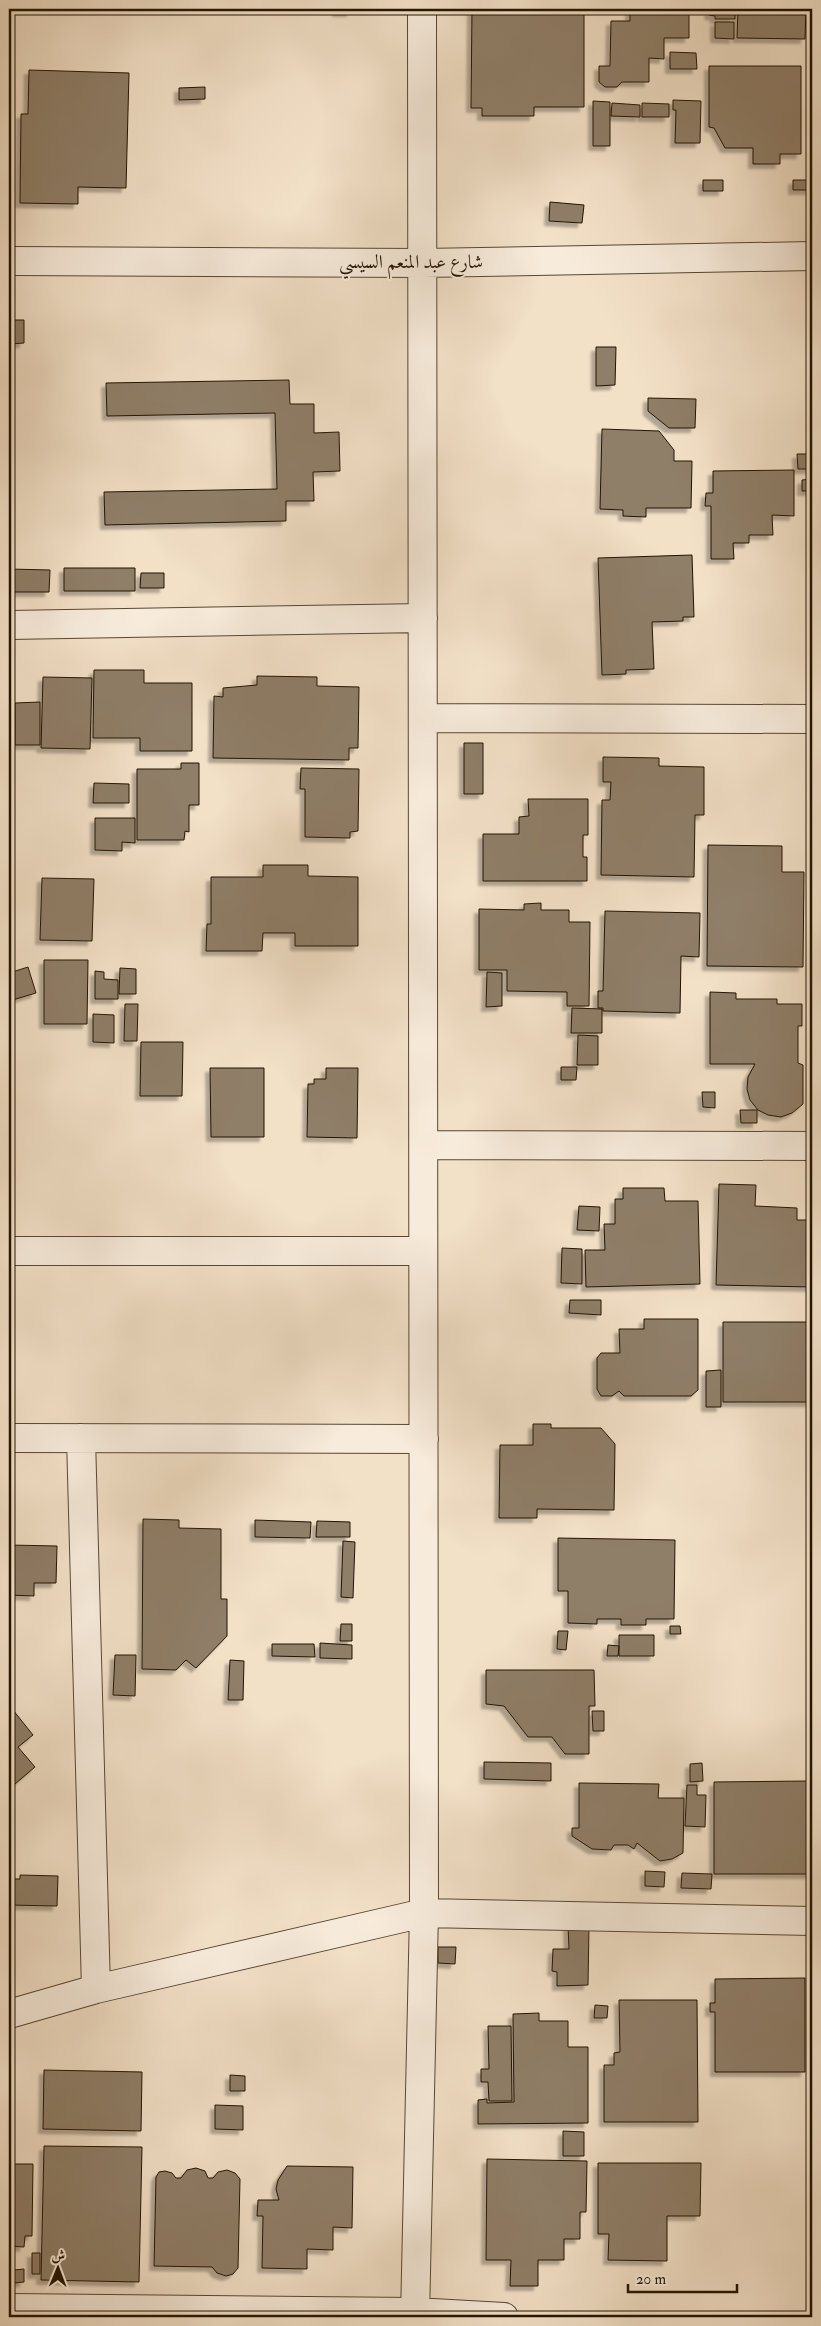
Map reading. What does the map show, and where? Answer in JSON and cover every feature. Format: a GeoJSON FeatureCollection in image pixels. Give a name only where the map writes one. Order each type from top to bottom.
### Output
{"type":"FeatureCollection","features":[{"type":"Feature","properties":{"kind":"street"},"geometry":{"type":"LineString","coordinates":[[415,2315],[424,1913],[422,9]]}},
{"type":"Feature","properties":{"kind":"street","name":"شارع عبد المنعم السيسي"},"geometry":{"type":"LineString","coordinates":[[9,261],[423,263],[812,256]]}},
{"type":"Feature","properties":{"kind":"street"},"geometry":{"type":"LineString","coordinates":[[9,625],[423,618]]}},
{"type":"Feature","properties":{"kind":"street"},"geometry":{"type":"LineString","coordinates":[[423,718],[812,719]]}},
{"type":"Feature","properties":{"kind":"street"},"geometry":{"type":"LineString","coordinates":[[424,1145],[812,1146]]}},
{"type":"Feature","properties":{"kind":"street"},"geometry":{"type":"LineString","coordinates":[[9,1251],[424,1251]]}},
{"type":"Feature","properties":{"kind":"street"},"geometry":{"type":"LineString","coordinates":[[9,1438],[424,1439]]}},
{"type":"Feature","properties":{"kind":"street"},"geometry":{"type":"LineString","coordinates":[[81,1438],[96,1989]]}},
{"type":"Feature","properties":{"kind":"street"},"geometry":{"type":"LineString","coordinates":[[9,2014],[96,1989],[424,1913],[812,1921]]}},
{"type":"Feature","properties":{"kind":"street"},"geometry":{"type":"LineString","coordinates":[[9,2308],[504,2317]]}},
{"type":"Feature","properties":{"kind":"building"},"geometry":{"type":"Polygon","coordinates":[[[9,9],[13,9],[13,118],[9,118],[9,9]]]}},
{"type":"Feature","properties":{"kind":"building"},"geometry":{"type":"Polygon","coordinates":[[[337,9],[351,9],[351,12],[337,12],[337,9]]]}},
{"type":"Feature","properties":{"kind":"building"},"geometry":{"type":"Polygon","coordinates":[[[472,9],[584,9],[584,107],[534,107],[534,116],[482,116],[482,108],[471,108],[472,9]]]}},
{"type":"Feature","properties":{"kind":"building"},"geometry":{"type":"Polygon","coordinates":[[[630,9],[689,9],[689,38],[664,38],[664,59],[649,58],[649,82],[622,82],[617,87],[605,87],[599,82],[599,66],[610,66],[611,21],[630,21],[630,9]]]}},
{"type":"Feature","properties":{"kind":"building"},"geometry":{"type":"Polygon","coordinates":[[[710,9],[735,9],[735,19],[715,19],[715,16],[709,15],[710,9]]]}},
{"type":"Feature","properties":{"kind":"building"},"geometry":{"type":"Polygon","coordinates":[[[738,9],[806,9],[805,39],[737,38],[738,9]]]}},
{"type":"Feature","properties":{"kind":"building"},"geometry":{"type":"Polygon","coordinates":[[[715,22],[734,22],[734,39],[715,38],[715,22]]]}},
{"type":"Feature","properties":{"kind":"building"},"geometry":{"type":"Polygon","coordinates":[[[670,52],[696,53],[697,69],[670,69],[670,52]]]}},
{"type":"Feature","properties":{"kind":"building"},"geometry":{"type":"Polygon","coordinates":[[[709,66],[801,66],[801,154],[780,154],[780,164],[753,164],[753,148],[725,148],[714,128],[709,127],[709,66]]]}},
{"type":"Feature","properties":{"kind":"building"},"geometry":{"type":"Polygon","coordinates":[[[29,70],[129,73],[126,188],[78,187],[78,204],[20,203],[21,114],[28,114],[29,70]]]}},
{"type":"Feature","properties":{"kind":"building"},"geometry":{"type":"Polygon","coordinates":[[[205,87],[205,99],[179,100],[179,88],[205,87]]]}},
{"type":"Feature","properties":{"kind":"building"},"geometry":{"type":"Polygon","coordinates":[[[673,100],[701,101],[700,143],[675,143],[676,110],[673,110],[673,100]]]}},
{"type":"Feature","properties":{"kind":"building"},"geometry":{"type":"Polygon","coordinates":[[[593,101],[610,102],[610,146],[593,146],[593,101]]]}},
{"type":"Feature","properties":{"kind":"building"},"geometry":{"type":"Polygon","coordinates":[[[612,103],[640,105],[640,117],[611,116],[612,103]]]}},
{"type":"Feature","properties":{"kind":"building"},"geometry":{"type":"Polygon","coordinates":[[[642,103],[669,104],[669,117],[642,117],[642,103]]]}},
{"type":"Feature","properties":{"kind":"building"},"geometry":{"type":"Polygon","coordinates":[[[703,180],[723,180],[723,191],[703,191],[703,180]]]}},
{"type":"Feature","properties":{"kind":"building"},"geometry":{"type":"Polygon","coordinates":[[[793,180],[811,180],[811,190],[793,190],[793,180]]]}},
{"type":"Feature","properties":{"kind":"building"},"geometry":{"type":"Polygon","coordinates":[[[550,202],[584,205],[582,223],[549,221],[550,202]]]}},
{"type":"Feature","properties":{"kind":"building"},"geometry":{"type":"Polygon","coordinates":[[[9,320],[24,320],[24,343],[9,344],[9,320]]]}},
{"type":"Feature","properties":{"kind":"building"},"geometry":{"type":"Polygon","coordinates":[[[596,347],[616,347],[615,385],[596,386],[596,347]]]}},
{"type":"Feature","properties":{"kind":"building"},"geometry":{"type":"Polygon","coordinates":[[[289,380],[290,404],[314,404],[314,433],[339,432],[340,471],[313,472],[314,501],[286,501],[286,521],[105,525],[104,492],[277,489],[275,413],[107,416],[106,383],[289,380]]]}},
{"type":"Feature","properties":{"kind":"building"},"geometry":{"type":"Polygon","coordinates":[[[648,398],[696,399],[695,428],[669,428],[648,411],[648,398]]]}},
{"type":"Feature","properties":{"kind":"building"},"geometry":{"type":"Polygon","coordinates":[[[602,429],[659,431],[674,450],[674,461],[692,461],[691,508],[646,508],[646,517],[623,516],[623,510],[600,509],[602,429]]]}},
{"type":"Feature","properties":{"kind":"building"},"geometry":{"type":"Polygon","coordinates":[[[797,454],[812,454],[812,469],[798,469],[797,454]]]}},
{"type":"Feature","properties":{"kind":"building"},"geometry":{"type":"Polygon","coordinates":[[[794,470],[794,516],[772,515],[773,535],[749,535],[749,543],[733,543],[734,559],[711,559],[711,506],[705,506],[706,493],[713,493],[713,471],[794,470]]]}},
{"type":"Feature","properties":{"kind":"building"},"geometry":{"type":"Polygon","coordinates":[[[812,479],[812,491],[802,491],[802,480],[812,479]]]}},
{"type":"Feature","properties":{"kind":"building"},"geometry":{"type":"Polygon","coordinates":[[[692,555],[694,617],[683,617],[683,621],[652,622],[654,669],[626,670],[626,674],[602,675],[598,558],[692,555]]]}},
{"type":"Feature","properties":{"kind":"building"},"geometry":{"type":"Polygon","coordinates":[[[64,568],[135,568],[135,591],[64,591],[64,568]]]}},
{"type":"Feature","properties":{"kind":"building"},"geometry":{"type":"Polygon","coordinates":[[[9,569],[50,570],[49,592],[9,592],[9,569]]]}},
{"type":"Feature","properties":{"kind":"building"},"geometry":{"type":"Polygon","coordinates":[[[141,573],[164,573],[164,588],[140,588],[141,573]]]}},
{"type":"Feature","properties":{"kind":"building"},"geometry":{"type":"Polygon","coordinates":[[[94,670],[144,670],[144,683],[192,683],[192,751],[140,751],[140,738],[93,738],[94,670]]]}},
{"type":"Feature","properties":{"kind":"building"},"geometry":{"type":"Polygon","coordinates":[[[257,676],[317,677],[317,686],[359,687],[358,748],[349,748],[349,760],[213,758],[214,696],[223,697],[223,688],[257,685],[257,676]]]}},
{"type":"Feature","properties":{"kind":"building"},"geometry":{"type":"Polygon","coordinates":[[[43,677],[92,678],[90,749],[41,748],[43,677]]]}},
{"type":"Feature","properties":{"kind":"building"},"geometry":{"type":"Polygon","coordinates":[[[40,702],[40,745],[15,745],[15,703],[40,702]]]}},
{"type":"Feature","properties":{"kind":"building"},"geometry":{"type":"Polygon","coordinates":[[[464,743],[483,743],[483,794],[464,794],[464,743]]]}},
{"type":"Feature","properties":{"kind":"building"},"geometry":{"type":"Polygon","coordinates":[[[603,757],[659,758],[659,766],[704,767],[704,815],[695,815],[694,877],[601,875],[602,800],[610,800],[611,782],[603,782],[603,757]]]}},
{"type":"Feature","properties":{"kind":"building"},"geometry":{"type":"Polygon","coordinates":[[[181,763],[199,763],[199,805],[189,805],[189,832],[185,831],[184,840],[137,840],[137,769],[181,769],[181,763]]]}},
{"type":"Feature","properties":{"kind":"building"},"geometry":{"type":"Polygon","coordinates":[[[301,768],[359,769],[358,831],[350,832],[350,838],[305,837],[305,789],[300,789],[301,768]]]}},
{"type":"Feature","properties":{"kind":"building"},"geometry":{"type":"Polygon","coordinates":[[[94,783],[129,784],[129,803],[93,803],[94,783]]]}},
{"type":"Feature","properties":{"kind":"building"},"geometry":{"type":"Polygon","coordinates":[[[528,799],[588,799],[588,835],[583,835],[583,857],[587,857],[587,881],[483,881],[483,834],[519,834],[519,817],[529,816],[528,799]]]}},
{"type":"Feature","properties":{"kind":"building"},"geometry":{"type":"Polygon","coordinates":[[[95,818],[135,818],[135,843],[122,842],[122,851],[95,850],[95,818]]]}},
{"type":"Feature","properties":{"kind":"building"},"geometry":{"type":"Polygon","coordinates":[[[708,845],[782,846],[782,872],[804,872],[803,967],[707,966],[708,845]]]}},
{"type":"Feature","properties":{"kind":"building"},"geometry":{"type":"Polygon","coordinates":[[[263,865],[308,865],[308,876],[358,877],[358,946],[295,946],[295,933],[263,933],[262,951],[206,951],[207,924],[211,924],[211,877],[263,877],[263,865]]]}},
{"type":"Feature","properties":{"kind":"building"},"geometry":{"type":"Polygon","coordinates":[[[42,878],[94,879],[92,941],[40,940],[42,878]]]}},
{"type":"Feature","properties":{"kind":"building"},"geometry":{"type":"Polygon","coordinates":[[[541,903],[541,910],[569,910],[569,922],[590,922],[589,1006],[567,1006],[567,992],[507,991],[507,970],[479,970],[479,909],[524,910],[524,904],[541,903]]]}},
{"type":"Feature","properties":{"kind":"building"},"geometry":{"type":"Polygon","coordinates":[[[605,911],[700,913],[699,957],[681,956],[680,1013],[603,1011],[603,1008],[598,1008],[598,991],[603,991],[605,911]]]}},
{"type":"Feature","properties":{"kind":"building"},"geometry":{"type":"Polygon","coordinates":[[[44,960],[88,960],[87,1024],[44,1024],[44,960]]]}},
{"type":"Feature","properties":{"kind":"building"},"geometry":{"type":"Polygon","coordinates":[[[28,967],[36,993],[9,1001],[9,973],[28,967]]]}},
{"type":"Feature","properties":{"kind":"building"},"geometry":{"type":"Polygon","coordinates":[[[120,968],[136,969],[136,994],[119,994],[120,968]]]}},
{"type":"Feature","properties":{"kind":"building"},"geometry":{"type":"Polygon","coordinates":[[[95,971],[104,972],[104,979],[118,980],[118,999],[95,999],[95,971]]]}},
{"type":"Feature","properties":{"kind":"building"},"geometry":{"type":"Polygon","coordinates":[[[487,972],[502,973],[502,1006],[486,1007],[487,972]]]}},
{"type":"Feature","properties":{"kind":"building"},"geometry":{"type":"Polygon","coordinates":[[[710,992],[736,993],[736,999],[777,999],[777,1004],[802,1004],[802,1026],[798,1026],[798,1063],[803,1065],[803,1104],[792,1113],[781,1117],[768,1115],[758,1110],[750,1100],[747,1089],[748,1077],[755,1064],[710,1064],[710,992]]]}},
{"type":"Feature","properties":{"kind":"building"},"geometry":{"type":"Polygon","coordinates":[[[125,1004],[138,1004],[137,1041],[124,1041],[125,1004]]]}},
{"type":"Feature","properties":{"kind":"building"},"geometry":{"type":"Polygon","coordinates":[[[572,1008],[602,1009],[602,1033],[571,1033],[572,1008]]]}},
{"type":"Feature","properties":{"kind":"building"},"geometry":{"type":"Polygon","coordinates":[[[93,1014],[114,1015],[114,1043],[93,1042],[93,1014]]]}},
{"type":"Feature","properties":{"kind":"building"},"geometry":{"type":"Polygon","coordinates":[[[578,1035],[598,1036],[598,1065],[577,1065],[578,1035]]]}},
{"type":"Feature","properties":{"kind":"building"},"geometry":{"type":"Polygon","coordinates":[[[141,1042],[183,1042],[182,1096],[140,1096],[141,1042]]]}},
{"type":"Feature","properties":{"kind":"building"},"geometry":{"type":"Polygon","coordinates":[[[561,1067],[577,1067],[576,1080],[561,1080],[561,1067]]]}},
{"type":"Feature","properties":{"kind":"building"},"geometry":{"type":"Polygon","coordinates":[[[210,1068],[264,1068],[264,1137],[211,1137],[210,1068]]]}},
{"type":"Feature","properties":{"kind":"building"},"geometry":{"type":"Polygon","coordinates":[[[326,1068],[358,1068],[357,1138],[307,1137],[308,1084],[314,1084],[314,1079],[326,1079],[326,1068]]]}},
{"type":"Feature","properties":{"kind":"building"},"geometry":{"type":"Polygon","coordinates":[[[702,1092],[715,1092],[715,1108],[703,1107],[702,1092]]]}},
{"type":"Feature","properties":{"kind":"building"},"geometry":{"type":"Polygon","coordinates":[[[740,1110],[757,1110],[757,1123],[741,1123],[740,1110]]]}},
{"type":"Feature","properties":{"kind":"building"},"geometry":{"type":"Polygon","coordinates":[[[719,1184],[756,1185],[755,1206],[797,1208],[797,1220],[812,1220],[812,1287],[716,1285],[719,1184]]]}},
{"type":"Feature","properties":{"kind":"building"},"geometry":{"type":"Polygon","coordinates":[[[623,1188],[664,1188],[665,1201],[698,1201],[700,1284],[586,1287],[585,1250],[605,1250],[604,1224],[615,1224],[615,1199],[623,1199],[623,1188]]]}},
{"type":"Feature","properties":{"kind":"building"},"geometry":{"type":"Polygon","coordinates":[[[579,1206],[600,1207],[599,1231],[577,1230],[579,1206]]]}},
{"type":"Feature","properties":{"kind":"building"},"geometry":{"type":"Polygon","coordinates":[[[562,1248],[582,1249],[582,1284],[561,1283],[562,1248]]]}},
{"type":"Feature","properties":{"kind":"building"},"geometry":{"type":"Polygon","coordinates":[[[570,1300],[601,1300],[601,1315],[569,1313],[570,1300]]]}},
{"type":"Feature","properties":{"kind":"building"},"geometry":{"type":"Polygon","coordinates":[[[644,1319],[698,1319],[698,1390],[691,1396],[624,1396],[619,1391],[612,1396],[601,1396],[597,1389],[597,1358],[601,1353],[620,1353],[619,1329],[644,1329],[644,1319]]]}},
{"type":"Feature","properties":{"kind":"building"},"geometry":{"type":"Polygon","coordinates":[[[723,1322],[812,1322],[812,1402],[723,1402],[723,1322]]]}},
{"type":"Feature","properties":{"kind":"building"},"geometry":{"type":"Polygon","coordinates":[[[721,1370],[721,1407],[706,1407],[706,1371],[721,1370]]]}},
{"type":"Feature","properties":{"kind":"building"},"geometry":{"type":"Polygon","coordinates":[[[533,1424],[551,1424],[551,1428],[601,1428],[615,1444],[614,1510],[537,1509],[537,1518],[499,1518],[500,1445],[533,1445],[533,1424]]]}},
{"type":"Feature","properties":{"kind":"building"},"geometry":{"type":"Polygon","coordinates":[[[143,1519],[179,1520],[179,1528],[221,1529],[221,1599],[227,1599],[227,1636],[196,1668],[186,1660],[176,1670],[142,1669],[143,1519]]]}},
{"type":"Feature","properties":{"kind":"building"},"geometry":{"type":"Polygon","coordinates":[[[255,1520],[311,1522],[310,1538],[255,1537],[255,1520]]]}},
{"type":"Feature","properties":{"kind":"building"},"geometry":{"type":"Polygon","coordinates":[[[317,1521],[350,1522],[350,1537],[316,1537],[317,1521]]]}},
{"type":"Feature","properties":{"kind":"building"},"geometry":{"type":"Polygon","coordinates":[[[558,1538],[675,1540],[674,1619],[646,1619],[646,1625],[621,1625],[621,1619],[597,1619],[597,1624],[568,1623],[568,1591],[558,1591],[558,1538]]]}},
{"type":"Feature","properties":{"kind":"building"},"geometry":{"type":"Polygon","coordinates":[[[343,1541],[355,1542],[353,1598],[341,1597],[343,1541]]]}},
{"type":"Feature","properties":{"kind":"building"},"geometry":{"type":"Polygon","coordinates":[[[9,1545],[57,1546],[56,1583],[34,1583],[34,1596],[9,1595],[9,1545]]]}},
{"type":"Feature","properties":{"kind":"building"},"geometry":{"type":"Polygon","coordinates":[[[341,1624],[352,1624],[352,1641],[340,1641],[341,1624]]]}},
{"type":"Feature","properties":{"kind":"building"},"geometry":{"type":"Polygon","coordinates":[[[670,1626],[680,1626],[681,1634],[670,1634],[670,1626]]]}},
{"type":"Feature","properties":{"kind":"building"},"geometry":{"type":"Polygon","coordinates":[[[558,1631],[568,1631],[566,1650],[557,1649],[558,1631]]]}},
{"type":"Feature","properties":{"kind":"building"},"geometry":{"type":"Polygon","coordinates":[[[619,1635],[654,1635],[654,1656],[619,1656],[619,1635]]]}},
{"type":"Feature","properties":{"kind":"building"},"geometry":{"type":"Polygon","coordinates":[[[320,1643],[352,1645],[352,1659],[320,1658],[320,1643]]]}},
{"type":"Feature","properties":{"kind":"building"},"geometry":{"type":"Polygon","coordinates":[[[272,1644],[314,1644],[315,1657],[272,1656],[272,1644]]]}},
{"type":"Feature","properties":{"kind":"building"},"geometry":{"type":"Polygon","coordinates":[[[608,1645],[619,1646],[618,1656],[607,1656],[608,1645]]]}},
{"type":"Feature","properties":{"kind":"building"},"geometry":{"type":"Polygon","coordinates":[[[115,1655],[136,1655],[135,1696],[113,1695],[115,1655]]]}},
{"type":"Feature","properties":{"kind":"building"},"geometry":{"type":"Polygon","coordinates":[[[230,1660],[244,1661],[243,1700],[228,1700],[230,1660]]]}},
{"type":"Feature","properties":{"kind":"building"},"geometry":{"type":"Polygon","coordinates":[[[486,1670],[594,1670],[595,1706],[589,1706],[589,1754],[565,1754],[552,1737],[528,1737],[504,1706],[486,1704],[486,1670]]]}},
{"type":"Feature","properties":{"kind":"building"},"geometry":{"type":"Polygon","coordinates":[[[9,1705],[33,1735],[18,1747],[35,1767],[9,1789],[9,1705]]]}},
{"type":"Feature","properties":{"kind":"building"},"geometry":{"type":"Polygon","coordinates":[[[592,1711],[604,1711],[604,1731],[593,1731],[592,1711]]]}},
{"type":"Feature","properties":{"kind":"building"},"geometry":{"type":"Polygon","coordinates":[[[484,1762],[551,1763],[551,1781],[484,1779],[484,1762]]]}},
{"type":"Feature","properties":{"kind":"building"},"geometry":{"type":"Polygon","coordinates":[[[702,1763],[703,1781],[690,1782],[690,1764],[702,1763]]]}},
{"type":"Feature","properties":{"kind":"building"},"geometry":{"type":"Polygon","coordinates":[[[808,1781],[807,1805],[812,1805],[812,1874],[714,1874],[714,1782],[808,1781]]]}},
{"type":"Feature","properties":{"kind":"building"},"geometry":{"type":"Polygon","coordinates":[[[579,1783],[659,1784],[658,1798],[684,1798],[683,1853],[672,1859],[660,1861],[637,1843],[634,1849],[628,1845],[614,1845],[611,1850],[592,1849],[572,1836],[572,1828],[579,1828],[579,1783]]]}},
{"type":"Feature","properties":{"kind":"building"},"geometry":{"type":"Polygon","coordinates":[[[687,1785],[697,1785],[697,1795],[706,1795],[705,1827],[685,1826],[687,1785]]]}},
{"type":"Feature","properties":{"kind":"building"},"geometry":{"type":"Polygon","coordinates":[[[645,1871],[665,1872],[664,1887],[645,1886],[645,1871]]]}},
{"type":"Feature","properties":{"kind":"building"},"geometry":{"type":"Polygon","coordinates":[[[682,1873],[712,1874],[711,1889],[681,1888],[682,1873]]]}},
{"type":"Feature","properties":{"kind":"building"},"geometry":{"type":"Polygon","coordinates":[[[20,1875],[58,1876],[57,1906],[9,1905],[9,1879],[20,1879],[20,1875]]]}},
{"type":"Feature","properties":{"kind":"building"},"geometry":{"type":"Polygon","coordinates":[[[568,1925],[589,1925],[588,1985],[557,1986],[557,1972],[552,1971],[553,1949],[569,1949],[568,1925]]]}},
{"type":"Feature","properties":{"kind":"building"},"geometry":{"type":"Polygon","coordinates":[[[438,1947],[456,1947],[455,1964],[438,1963],[438,1947]]]}},
{"type":"Feature","properties":{"kind":"building"},"geometry":{"type":"Polygon","coordinates":[[[805,1978],[805,2072],[715,2072],[715,2012],[710,2012],[710,2003],[715,2003],[715,1979],[805,1978]]]}},
{"type":"Feature","properties":{"kind":"building"},"geometry":{"type":"Polygon","coordinates":[[[619,2000],[697,2000],[698,2122],[604,2122],[604,2065],[614,2065],[614,2053],[620,2052],[619,2000]]]}},
{"type":"Feature","properties":{"kind":"building"},"geometry":{"type":"Polygon","coordinates":[[[595,2005],[608,2006],[607,2018],[594,2018],[595,2005]]]}},
{"type":"Feature","properties":{"kind":"building"},"geometry":{"type":"Polygon","coordinates":[[[539,2013],[539,2021],[568,2021],[568,2047],[588,2047],[588,2123],[478,2124],[478,2100],[487,2099],[487,2103],[514,2102],[513,2014],[539,2013]]]}},
{"type":"Feature","properties":{"kind":"building"},"geometry":{"type":"Polygon","coordinates":[[[488,2026],[511,2026],[512,2101],[489,2101],[488,2082],[481,2082],[481,2069],[489,2069],[488,2026]]]}},
{"type":"Feature","properties":{"kind":"building"},"geometry":{"type":"Polygon","coordinates":[[[44,2070],[142,2072],[141,2131],[43,2129],[44,2070]]]}},
{"type":"Feature","properties":{"kind":"building"},"geometry":{"type":"Polygon","coordinates":[[[230,2075],[245,2076],[245,2091],[230,2091],[230,2075]]]}},
{"type":"Feature","properties":{"kind":"building"},"geometry":{"type":"Polygon","coordinates":[[[215,2105],[243,2106],[243,2130],[215,2129],[215,2105]]]}},
{"type":"Feature","properties":{"kind":"building"},"geometry":{"type":"Polygon","coordinates":[[[563,2131],[584,2132],[584,2156],[563,2156],[563,2131]]]}},
{"type":"Feature","properties":{"kind":"building"},"geometry":{"type":"Polygon","coordinates":[[[44,2146],[142,2147],[139,2282],[41,2280],[44,2146]]]}},
{"type":"Feature","properties":{"kind":"building"},"geometry":{"type":"Polygon","coordinates":[[[487,2159],[587,2161],[586,2212],[580,2212],[580,2239],[564,2239],[564,2260],[538,2260],[538,2286],[510,2286],[511,2260],[486,2260],[487,2159]]]}},
{"type":"Feature","properties":{"kind":"building"},"geometry":{"type":"Polygon","coordinates":[[[598,2163],[701,2163],[700,2216],[667,2216],[667,2261],[608,2260],[609,2234],[598,2234],[598,2163]]]}},
{"type":"Feature","properties":{"kind":"building"},"geometry":{"type":"Polygon","coordinates":[[[9,2164],[33,2164],[32,2236],[25,2236],[24,2247],[9,2246],[9,2164]]]}},
{"type":"Feature","properties":{"kind":"building"},"geometry":{"type":"Polygon","coordinates":[[[287,2166],[353,2167],[352,2228],[333,2227],[333,2250],[307,2249],[307,2269],[262,2268],[263,2216],[257,2216],[258,2200],[279,2200],[276,2189],[278,2180],[287,2166]]]}},
{"type":"Feature","properties":{"kind":"building"},"geometry":{"type":"Polygon","coordinates":[[[196,2168],[205,2171],[208,2178],[213,2178],[218,2172],[227,2170],[235,2173],[240,2179],[238,2268],[233,2274],[226,2276],[217,2273],[212,2267],[154,2266],[156,2177],[159,2172],[165,2171],[172,2173],[176,2178],[181,2178],[187,2170],[196,2168]]]}},
{"type":"Feature","properties":{"kind":"building"},"geometry":{"type":"Polygon","coordinates":[[[32,2253],[40,2253],[40,2274],[32,2274],[32,2253]]]}},
{"type":"Feature","properties":{"kind":"building"},"geometry":{"type":"Polygon","coordinates":[[[24,2269],[24,2282],[14,2283],[14,2270],[24,2269]]]}}]}
